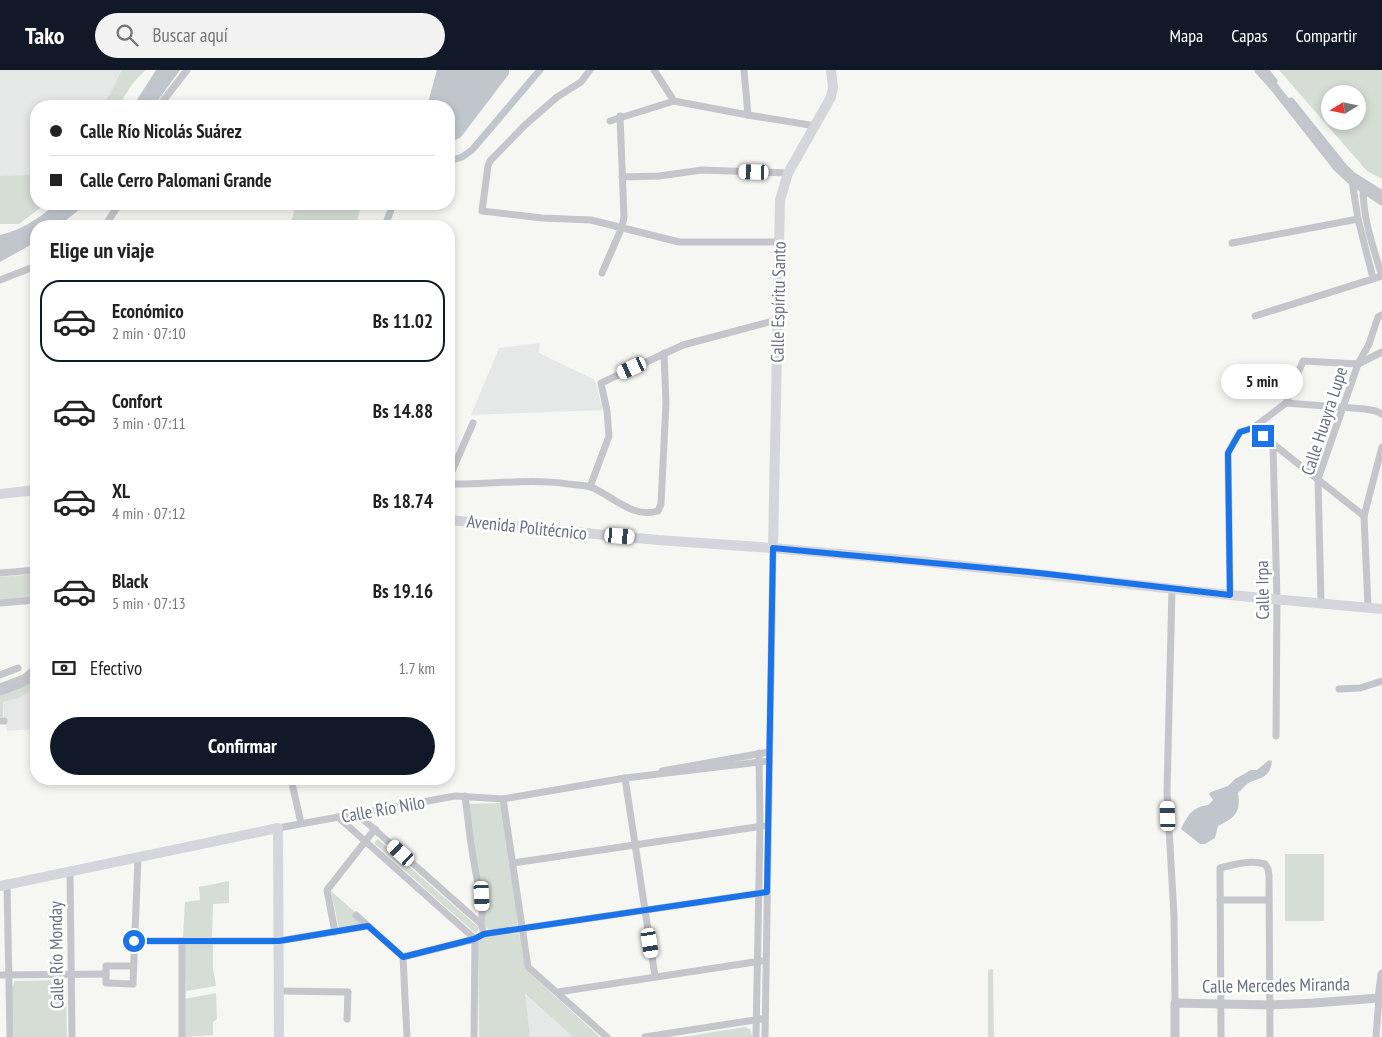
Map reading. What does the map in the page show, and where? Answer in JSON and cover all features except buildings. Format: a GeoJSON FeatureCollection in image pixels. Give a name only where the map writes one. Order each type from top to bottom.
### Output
{"type":"FeatureCollection","features":[{"type":"Feature","properties":{"kind":"main road","name":"Calle Espíritu Santo"},"geometry":{"type":"LineString","coordinates":[[773,548],[780,200],[788,173],[831,97],[833,87],[831,70]]}},
{"type":"Feature","properties":{"kind":"main road"},"geometry":{"type":"LineString","coordinates":[[0,494],[30,491]]}},
{"type":"Feature","properties":{"kind":"main road","name":"Avenida Politécnico"},"geometry":{"type":"LineString","coordinates":[[455,521],[1039,573],[1172,589],[1382,609]]}},
{"type":"Feature","properties":{"kind":"main road"},"geometry":{"type":"LineString","coordinates":[[278,828],[279,1037]]}},
{"type":"Feature","properties":{"kind":"main road","name":"Calle Río Nilo"},"geometry":{"type":"LineString","coordinates":[[4,885],[278,828]]}},
{"type":"Feature","properties":{"kind":"street"},"geometry":{"type":"LineString","coordinates":[[164,100],[186,70]]}},
{"type":"Feature","properties":{"kind":"street"},"geometry":{"type":"LineString","coordinates":[[590,70],[581,82],[557,97],[525,125],[490,161],[482,211],[542,218],[591,220],[678,242],[779,242]]}},
{"type":"Feature","properties":{"kind":"street"},"geometry":{"type":"LineString","coordinates":[[654,70],[674,101]]}},
{"type":"Feature","properties":{"kind":"street"},"geometry":{"type":"LineString","coordinates":[[744,70],[748,115]]}},
{"type":"Feature","properties":{"kind":"street"},"geometry":{"type":"LineString","coordinates":[[1259,70],[1337,167],[1352,181],[1382,201]]}},
{"type":"Feature","properties":{"kind":"street"},"geometry":{"type":"LineString","coordinates":[[610,121],[620,116],[674,101],[816,126]]}},
{"type":"Feature","properties":{"kind":"street"},"geometry":{"type":"LineString","coordinates":[[602,274],[622,227],[624,217],[620,116]]}},
{"type":"Feature","properties":{"kind":"street"},"geometry":{"type":"LineString","coordinates":[[622,176],[659,176],[702,170],[788,173]]}},
{"type":"Feature","properties":{"kind":"street"},"geometry":{"type":"LineString","coordinates":[[1352,181],[1358,219],[1373,278]]}},
{"type":"Feature","properties":{"kind":"street"},"geometry":{"type":"LineString","coordinates":[[1255,316],[1382,276],[1368,232],[1363,202],[1363,188]]}},
{"type":"Feature","properties":{"kind":"street"},"geometry":{"type":"LineString","coordinates":[[1232,243],[1358,219]]}},
{"type":"Feature","properties":{"kind":"street"},"geometry":{"type":"LineString","coordinates":[[0,280],[30,268]]}},
{"type":"Feature","properties":{"kind":"street","name":"Calle Huayra Lupe"},"geometry":{"type":"LineString","coordinates":[[1321,603],[1318,479],[1358,364],[1369,344],[1378,317],[1382,315]]}},
{"type":"Feature","properties":{"kind":"street"},"geometry":{"type":"LineString","coordinates":[[590,487],[609,436],[607,410],[601,383],[683,345],[777,320]]}},
{"type":"Feature","properties":{"kind":"street"},"geometry":{"type":"LineString","coordinates":[[1230,595],[1228,453],[1240,432],[1253,428],[1286,403],[1303,361],[1358,364],[1382,352]]}},
{"type":"Feature","properties":{"kind":"street"},"geometry":{"type":"LineString","coordinates":[[455,484],[549,481],[590,487],[627,508],[640,512],[652,513],[658,511],[661,504],[666,403],[664,353]]}},
{"type":"Feature","properties":{"kind":"street"},"geometry":{"type":"LineString","coordinates":[[1286,403],[1365,409],[1382,414]]}},
{"type":"Feature","properties":{"kind":"street"},"geometry":{"type":"LineString","coordinates":[[455,464],[473,423]]}},
{"type":"Feature","properties":{"kind":"street"},"geometry":{"type":"LineString","coordinates":[[1253,428],[1364,516]]}},
{"type":"Feature","properties":{"kind":"street","name":"Calle Irpa"},"geometry":{"type":"LineString","coordinates":[[1273,445],[1277,599],[1276,736]]}},
{"type":"Feature","properties":{"kind":"street"},"geometry":{"type":"LineString","coordinates":[[1368,607],[1364,516],[1382,447]]}},
{"type":"Feature","properties":{"kind":"street"},"geometry":{"type":"LineString","coordinates":[[756,1037],[758,893],[769,761],[773,548]]}},
{"type":"Feature","properties":{"kind":"street"},"geometry":{"type":"LineString","coordinates":[[0,573],[30,570]]}},
{"type":"Feature","properties":{"kind":"street"},"geometry":{"type":"LineString","coordinates":[[1172,589],[1168,792],[1174,916],[1175,1037]]}},
{"type":"Feature","properties":{"kind":"street"},"geometry":{"type":"LineString","coordinates":[[0,602],[30,600]]}},
{"type":"Feature","properties":{"kind":"street"},"geometry":{"type":"LineString","coordinates":[[0,675],[18,668]]}},
{"type":"Feature","properties":{"kind":"street"},"geometry":{"type":"LineString","coordinates":[[0,686],[24,678],[30,673]]}},
{"type":"Feature","properties":{"kind":"street"},"geometry":{"type":"LineString","coordinates":[[656,776],[664,770],[769,752]]}},
{"type":"Feature","properties":{"kind":"street"},"geometry":{"type":"LineString","coordinates":[[759,753],[767,892],[765,1037]]}},
{"type":"Feature","properties":{"kind":"street","name":"Calle Río Nilo"},"geometry":{"type":"LineString","coordinates":[[278,828],[455,796],[503,799],[625,778],[656,776],[769,761]]}},
{"type":"Feature","properties":{"kind":"street"},"geometry":{"type":"LineString","coordinates":[[625,778],[655,976]]}},
{"type":"Feature","properties":{"kind":"street"},"geometry":{"type":"LineString","coordinates":[[292,785],[301,823]]}},
{"type":"Feature","properties":{"kind":"street"},"geometry":{"type":"LineString","coordinates":[[465,796],[474,863],[482,896],[483,915],[481,924],[484,934]]}},
{"type":"Feature","properties":{"kind":"street"},"geometry":{"type":"LineString","coordinates":[[503,799],[528,967],[607,1037]]}},
{"type":"Feature","properties":{"kind":"street"},"geometry":{"type":"LineString","coordinates":[[356,814],[481,924]]}},
{"type":"Feature","properties":{"kind":"street"},"geometry":{"type":"LineString","coordinates":[[338,817],[474,939],[474,1037]]}},
{"type":"Feature","properties":{"kind":"street"},"geometry":{"type":"LineString","coordinates":[[513,863],[764,826]]}},
{"type":"Feature","properties":{"kind":"street"},"geometry":{"type":"LineString","coordinates":[[334,932],[327,890],[375,829]]}},
{"type":"Feature","properties":{"kind":"street"},"geometry":{"type":"LineString","coordinates":[[133,966],[106,966],[106,984],[133,984],[138,858]]}},
{"type":"Feature","properties":{"kind":"street"},"geometry":{"type":"LineString","coordinates":[[1221,1037],[1220,868],[1238,863],[1252,862],[1265,864],[1268,869],[1270,1037]]}},
{"type":"Feature","properties":{"kind":"street","name":"Calle Río Monday"},"geometry":{"type":"LineString","coordinates":[[70,872],[72,1037]]}},
{"type":"Feature","properties":{"kind":"street"},"geometry":{"type":"LineString","coordinates":[[4,885],[10,1037]]}},
{"type":"Feature","properties":{"kind":"street"},"geometry":{"type":"LineString","coordinates":[[403,957],[474,939],[484,934],[767,892]]}},
{"type":"Feature","properties":{"kind":"street"},"geometry":{"type":"LineString","coordinates":[[1220,900],[1269,900]]}},
{"type":"Feature","properties":{"kind":"street"},"geometry":{"type":"LineString","coordinates":[[356,915],[403,957],[407,1037]]}},
{"type":"Feature","properties":{"kind":"street"},"geometry":{"type":"LineString","coordinates":[[134,941],[279,941],[368,926]]}},
{"type":"Feature","properties":{"kind":"street"},"geometry":{"type":"LineString","coordinates":[[182,941],[182,1037]]}},
{"type":"Feature","properties":{"kind":"street"},"geometry":{"type":"LineString","coordinates":[[558,992],[655,976],[766,961]]}},
{"type":"Feature","properties":{"kind":"street"},"geometry":{"type":"LineString","coordinates":[[0,975],[106,974]]}},
{"type":"Feature","properties":{"kind":"street"},"geometry":{"type":"LineString","coordinates":[[1376,1037],[1382,975]]}},
{"type":"Feature","properties":{"kind":"street"},"geometry":{"type":"LineString","coordinates":[[280,991],[348,992],[347,1019]]}},
{"type":"Feature","properties":{"kind":"street","name":"Calle Mercedes Miranda"},"geometry":{"type":"LineString","coordinates":[[1175,1003],[1314,1004],[1379,998]]}},
{"type":"Feature","properties":{"kind":"street"},"geometry":{"type":"LineString","coordinates":[[645,1037],[766,1018]]}},
{"type":"Feature","properties":{"kind":"shaded area"},"geometry":{"type":"Polygon","coordinates":[[[0,70],[145,70],[133,83],[122,100],[30,100],[30,210],[37,210],[19,224],[0,224],[0,70]]]}},
{"type":"Feature","properties":{"kind":"shaded area"},"geometry":{"type":"Polygon","coordinates":[[[122,70],[145,70],[133,83],[122,100],[106,100],[122,70]]]}},
{"type":"Feature","properties":{"kind":"shaded area"},"geometry":{"type":"Polygon","coordinates":[[[156,70],[180,70],[158,100],[137,100],[156,70]]]}},
{"type":"Feature","properties":{"kind":"shaded area"},"geometry":{"type":"Polygon","coordinates":[[[437,70],[509,70],[509,74],[461,137],[455,140],[455,100],[429,100],[437,70]]]}},
{"type":"Feature","properties":{"kind":"shaded area"},"geometry":{"type":"Polygon","coordinates":[[[1279,70],[1382,70],[1382,179],[1367,171],[1331,130],[1366,130],[1366,85],[1321,85],[1321,118],[1279,70]]]}},
{"type":"Feature","properties":{"kind":"shaded area"},"geometry":{"type":"Polygon","coordinates":[[[29,175],[30,210],[37,210],[19,224],[0,224],[0,176],[29,175]]]}},
{"type":"Feature","properties":{"kind":"shaded area"},"geometry":{"type":"Polygon","coordinates":[[[48,210],[79,210],[66,220],[34,220],[48,210]]]}},
{"type":"Feature","properties":{"kind":"shaded area"},"geometry":{"type":"Polygon","coordinates":[[[294,210],[360,210],[357,220],[292,220],[294,210]]]}},
{"type":"Feature","properties":{"kind":"shaded area"},"geometry":{"type":"Polygon","coordinates":[[[29,223],[30,245],[0,262],[0,235],[29,223]]]}},
{"type":"Feature","properties":{"kind":"shaded area"},"geometry":{"type":"Polygon","coordinates":[[[540,343],[539,353],[595,380],[603,410],[471,415],[499,348],[540,343]]]}},
{"type":"Feature","properties":{"kind":"shaded area"},"geometry":{"type":"Polygon","coordinates":[[[30,574],[30,598],[0,600],[0,577],[30,574]]]}},
{"type":"Feature","properties":{"kind":"shaded area"},"geometry":{"type":"Polygon","coordinates":[[[30,674],[30,692],[19,698],[3,702],[3,717],[0,717],[0,689],[30,674]]]}},
{"type":"Feature","properties":{"kind":"shaded area"},"geometry":{"type":"Polygon","coordinates":[[[30,692],[30,729],[7,731],[4,721],[3,702],[19,698],[30,692]]]}},
{"type":"Feature","properties":{"kind":"shaded area"},"geometry":{"type":"Polygon","coordinates":[[[1269,760],[1272,761],[1269,772],[1263,777],[1247,784],[1238,793],[1239,805],[1235,814],[1218,826],[1215,838],[1205,844],[1200,844],[1181,829],[1191,812],[1208,805],[1213,800],[1209,794],[1211,792],[1228,786],[1235,779],[1251,770],[1257,770],[1269,760]]]}},
{"type":"Feature","properties":{"kind":"shaded area"},"geometry":{"type":"Polygon","coordinates":[[[502,803],[518,925],[489,930],[485,926],[485,899],[477,863],[469,804],[502,803]]]}},
{"type":"Feature","properties":{"kind":"shaded area"},"geometry":{"type":"Polygon","coordinates":[[[378,839],[479,928],[476,934],[374,843],[378,839]]]}},
{"type":"Feature","properties":{"kind":"shaded area"},"geometry":{"type":"Polygon","coordinates":[[[1285,854],[1324,854],[1324,921],[1285,921],[1285,854]]]}},
{"type":"Feature","properties":{"kind":"shaded area"},"geometry":{"type":"Polygon","coordinates":[[[229,881],[229,903],[213,904],[212,937],[183,937],[185,902],[200,900],[199,887],[229,881]]]}},
{"type":"Feature","properties":{"kind":"shaded area"},"geometry":{"type":"Polygon","coordinates":[[[331,891],[354,911],[353,914],[363,924],[339,928],[331,891]]]}},
{"type":"Feature","properties":{"kind":"shaded area"},"geometry":{"type":"Polygon","coordinates":[[[519,933],[525,969],[600,1037],[573,1037],[525,994],[530,1037],[479,1037],[478,941],[484,937],[519,933]]]}},
{"type":"Feature","properties":{"kind":"shaded area"},"geometry":{"type":"Polygon","coordinates":[[[184,944],[213,944],[213,968],[216,986],[186,991],[184,944]]]}},
{"type":"Feature","properties":{"kind":"shaded area"},"geometry":{"type":"Polygon","coordinates":[[[993,969],[994,1037],[988,1037],[988,970],[993,969]]]}},
{"type":"Feature","properties":{"kind":"shaded area"},"geometry":{"type":"Polygon","coordinates":[[[59,980],[66,987],[67,1037],[14,1037],[12,988],[15,981],[59,980]]]}},
{"type":"Feature","properties":{"kind":"shaded area"},"geometry":{"type":"Polygon","coordinates":[[[216,993],[217,1019],[213,1022],[213,1035],[184,1037],[185,999],[216,993]]]}},
{"type":"Feature","properties":{"kind":"shaded area"},"geometry":{"type":"Polygon","coordinates":[[[524,994],[573,1037],[530,1037],[524,994]]]}},
{"type":"Feature","properties":{"kind":"shaded area"},"geometry":{"type":"Polygon","coordinates":[[[745,1027],[750,1029],[752,1037],[682,1037],[745,1027]]]}},
{"type":"Feature","properties":{"kind":"waterway"},"geometry":{"type":"LineString","coordinates":[[455,159],[472,150],[540,70]]}},
{"type":"Feature","properties":{"kind":"waterway"},"geometry":{"type":"LineString","coordinates":[[1265,70],[1274,81]]}},
{"type":"Feature","properties":{"kind":"waterway"},"geometry":{"type":"LineString","coordinates":[[1291,101],[1344,167],[1352,175],[1382,194]]}},
{"type":"Feature","properties":{"kind":"waterway"},"geometry":{"type":"LineString","coordinates":[[387,220],[391,210]]}},
{"type":"Feature","properties":{"kind":"waterway"},"geometry":{"type":"LineString","coordinates":[[0,692],[30,679]]}},
{"type":"Feature","properties":{"kind":"waterway"},"geometry":{"type":"LineString","coordinates":[[1339,689],[1360,688],[1382,681]]}},
{"type":"Feature","properties":{"kind":"route"},"geometry":{"type":"LineString","coordinates":[[134,941],[279,941],[368,926],[403,957],[474,939],[484,934],[767,892],[773,548],[1039,573],[1230,595],[1228,453],[1240,432],[1253,428],[1263,436]]}}]}
